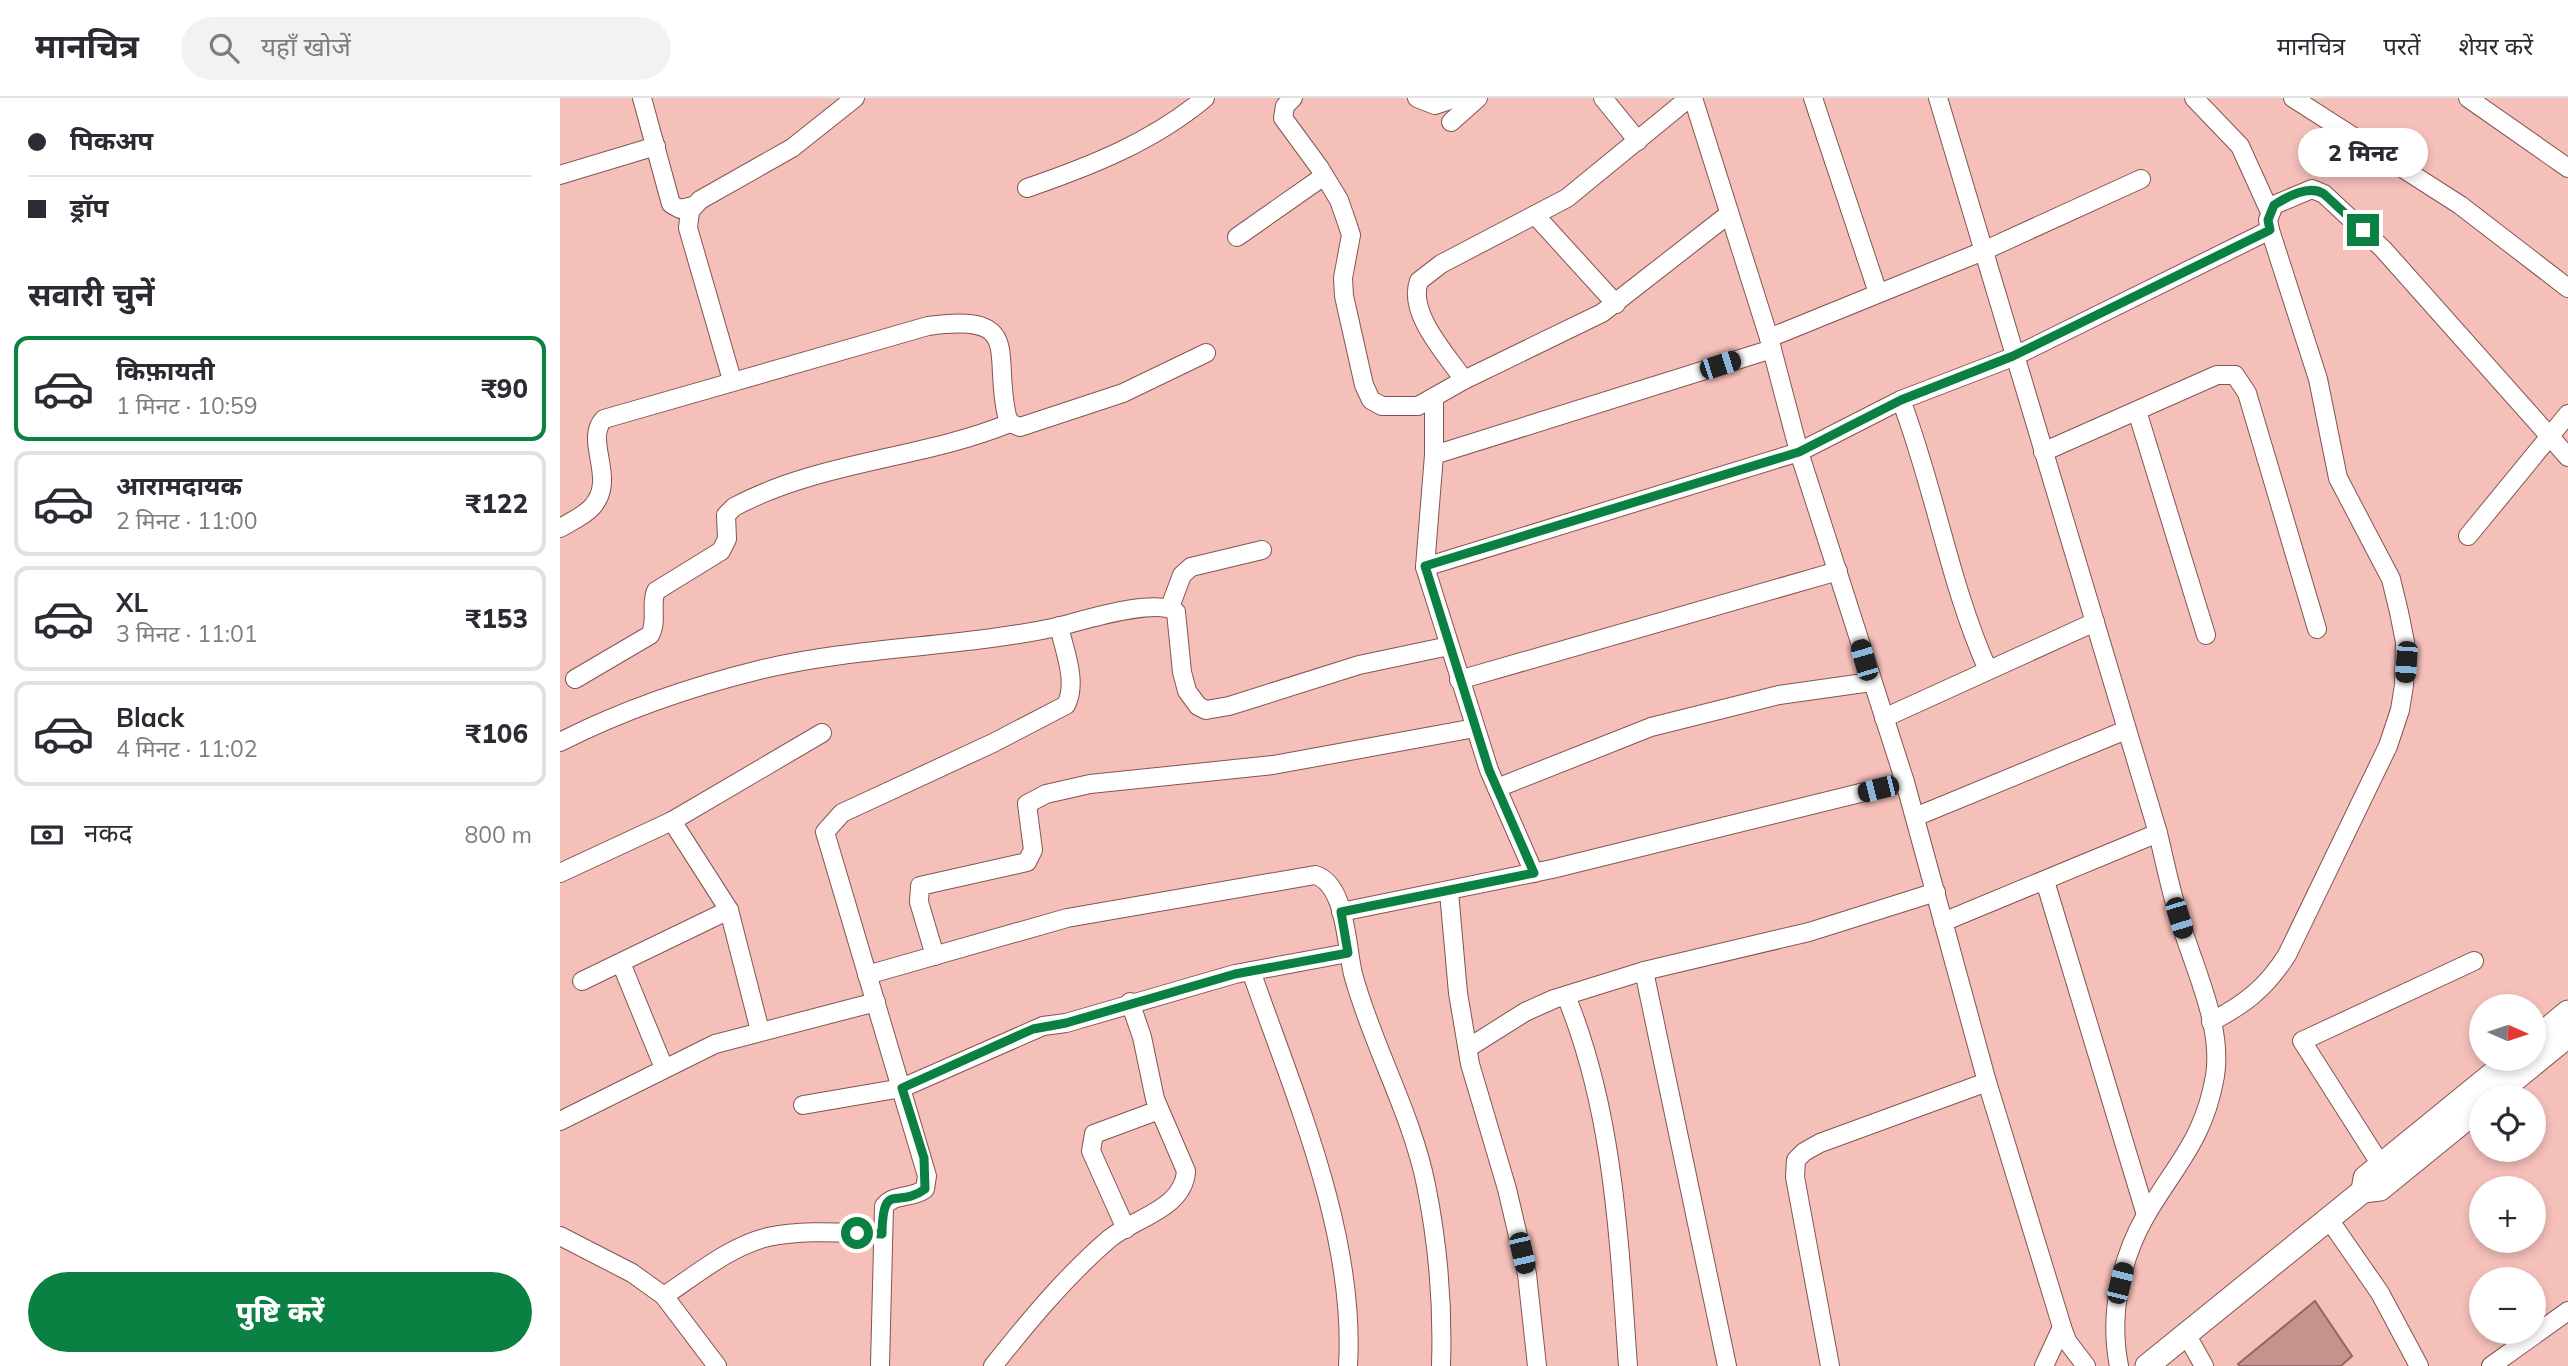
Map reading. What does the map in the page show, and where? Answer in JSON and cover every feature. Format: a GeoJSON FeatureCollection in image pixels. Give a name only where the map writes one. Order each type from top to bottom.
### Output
{"type":"FeatureCollection","features":[{"type":"Feature","properties":{"kind":"main road"},"geometry":{"type":"LineString","coordinates":[[2546,1030],[2568,1012]]}},
{"type":"Feature","properties":{"kind":"main road"},"geometry":{"type":"LineString","coordinates":[[2508,1085],[2568,1037]]}},
{"type":"Feature","properties":{"kind":"main road"},"geometry":{"type":"LineString","coordinates":[[2363,1191],[2362,1182],[2496,1071]]}},
{"type":"Feature","properties":{"kind":"main road"},"geometry":{"type":"LineString","coordinates":[[2148,1366],[2328,1218],[2363,1191],[2380,1189],[2469,1117]]}},
{"type":"Feature","properties":{"kind":"street"},"geometry":{"type":"LineString","coordinates":[[642,98],[671,204],[680,209],[693,206],[792,148],[855,98]]}},
{"type":"Feature","properties":{"kind":"street"},"geometry":{"type":"LineString","coordinates":[[1027,188],[1102,160],[1153,137],[1205,98]]}},
{"type":"Feature","properties":{"kind":"street"},"geometry":{"type":"LineString","coordinates":[[1293,98],[1284,106],[1283,118],[1339,200],[1350,236],[1343,278],[1344,296],[1364,385],[1371,400],[1382,406],[1405,408],[1434,399],[1464,380],[1574,328],[1616,304],[1729,214]]}},
{"type":"Feature","properties":{"kind":"street"},"geometry":{"type":"LineString","coordinates":[[1418,98],[1435,105],[1456,98]]}},
{"type":"Feature","properties":{"kind":"street"},"geometry":{"type":"LineString","coordinates":[[1451,122],[1478,98]]}},
{"type":"Feature","properties":{"kind":"street"},"geometry":{"type":"LineString","coordinates":[[1603,98],[1638,141]]}},
{"type":"Feature","properties":{"kind":"street"},"geometry":{"type":"LineString","coordinates":[[1464,380],[1420,309],[1416,290],[1419,281],[1441,264],[1567,198],[1691,98],[1770,343],[1799,452],[1905,782],[1987,1082],[2062,1327],[2067,1342],[2086,1366]]}},
{"type":"Feature","properties":{"kind":"street"},"geometry":{"type":"LineString","coordinates":[[1812,98],[1878,293]]}},
{"type":"Feature","properties":{"kind":"street"},"geometry":{"type":"LineString","coordinates":[[1938,98],[2158,834],[2179,918],[2211,1022],[2215,1073],[2202,1124],[2192,1148],[2137,1232],[2120,1283],[2115,1346],[2119,1366]]}},
{"type":"Feature","properties":{"kind":"street"},"geometry":{"type":"LineString","coordinates":[[2194,98],[2240,146],[2270,221],[2318,379],[2338,478],[2391,579],[2405,642],[2404,685],[2400,710],[2388,746],[2287,955],[2271,981],[2253,998],[2211,1022]]}},
{"type":"Feature","properties":{"kind":"street"},"geometry":{"type":"LineString","coordinates":[[2293,98],[2460,205],[2568,288]]}},
{"type":"Feature","properties":{"kind":"street"},"geometry":{"type":"LineString","coordinates":[[2468,98],[2568,168]]}},
{"type":"Feature","properties":{"kind":"street"},"geometry":{"type":"LineString","coordinates":[[560,175],[656,146]]}},
{"type":"Feature","properties":{"kind":"street"},"geometry":{"type":"LineString","coordinates":[[1237,237],[1324,176]]}},
{"type":"Feature","properties":{"kind":"street"},"geometry":{"type":"LineString","coordinates":[[1434,455],[1770,343],[1878,293],[1982,252],[2141,179]]}},
{"type":"Feature","properties":{"kind":"street"},"geometry":{"type":"LineString","coordinates":[[1425,566],[1799,452],[1901,400],[2013,356],[2270,221],[2283,200],[2305,191],[2318,190],[2324,194],[2383,248],[2568,457]]}},
{"type":"Feature","properties":{"kind":"street"},"geometry":{"type":"LineString","coordinates":[[693,206],[688,228],[732,380]]}},
{"type":"Feature","properties":{"kind":"street"},"geometry":{"type":"LineString","coordinates":[[1535,215],[1616,304]]}},
{"type":"Feature","properties":{"kind":"street"},"geometry":{"type":"LineString","coordinates":[[560,528],[591,509],[597,500],[603,474],[597,435],[598,425],[604,418],[928,326],[971,324],[990,330],[1002,349],[1005,409],[1010,423]]}},
{"type":"Feature","properties":{"kind":"street"},"geometry":{"type":"LineString","coordinates":[[575,679],[650,635],[654,623],[656,591],[722,551],[728,533],[726,515],[734,507],[844,466],[982,433],[1010,423],[1020,427],[1030,425],[1111,397],[1206,353]]}},
{"type":"Feature","properties":{"kind":"street"},"geometry":{"type":"LineString","coordinates":[[2043,452],[2217,375],[2235,375],[2242,383],[2317,629]]}},
{"type":"Feature","properties":{"kind":"street"},"geometry":{"type":"LineString","coordinates":[[1434,399],[1434,455],[1425,566],[1475,728],[1497,788],[1534,873]]}},
{"type":"Feature","properties":{"kind":"street"},"geometry":{"type":"LineString","coordinates":[[1901,400],[1933,493],[1967,621],[1988,670]]}},
{"type":"Feature","properties":{"kind":"street"},"geometry":{"type":"LineString","coordinates":[[2137,411],[2206,635]]}},
{"type":"Feature","properties":{"kind":"street"},"geometry":{"type":"LineString","coordinates":[[2468,536],[2568,415]]}},
{"type":"Feature","properties":{"kind":"street"},"geometry":{"type":"LineString","coordinates":[[1170,607],[1178,582],[1191,567],[1262,550]]}},
{"type":"Feature","properties":{"kind":"street"},"geometry":{"type":"LineString","coordinates":[[1459,680],[1838,571]]}},
{"type":"Feature","properties":{"kind":"street"},"geometry":{"type":"LineString","coordinates":[[1170,607],[1178,617],[1182,672],[1187,691],[1198,706],[1206,710],[1229,706],[1359,665],[1448,646]]}},
{"type":"Feature","properties":{"kind":"street"},"geometry":{"type":"LineString","coordinates":[[560,742],[621,713],[760,670],[845,654],[1007,638],[1145,608],[1170,607]]}},
{"type":"Feature","properties":{"kind":"street"},"geometry":{"type":"LineString","coordinates":[[1884,718],[2095,622]]}},
{"type":"Feature","properties":{"kind":"street"},"geometry":{"type":"LineString","coordinates":[[880,1366],[884,1206],[889,1200],[920,1193],[927,1184],[924,1158],[825,841],[827,826],[842,813],[993,743],[1066,705],[1071,688],[1059,626]]}},
{"type":"Feature","properties":{"kind":"street"},"geometry":{"type":"LineString","coordinates":[[1497,788],[1651,727],[1779,695],[1871,682]]}},
{"type":"Feature","properties":{"kind":"street"},"geometry":{"type":"LineString","coordinates":[[935,956],[919,902],[920,886],[1027,862],[1033,850],[1027,804],[1036,798],[1090,784],[1205,774],[1329,756],[1475,728]]}},
{"type":"Feature","properties":{"kind":"street"},"geometry":{"type":"LineString","coordinates":[[1915,817],[2126,730]]}},
{"type":"Feature","properties":{"kind":"street"},"geometry":{"type":"LineString","coordinates":[[560,873],[672,821],[822,733]]}},
{"type":"Feature","properties":{"kind":"street"},"geometry":{"type":"LineString","coordinates":[[1341,912],[1534,873],[1905,782]]}},
{"type":"Feature","properties":{"kind":"street"},"geometry":{"type":"LineString","coordinates":[[672,821],[729,910],[760,1031]]}},
{"type":"Feature","properties":{"kind":"street"},"geometry":{"type":"LineString","coordinates":[[1943,922],[2158,834]]}},
{"type":"Feature","properties":{"kind":"street"},"geometry":{"type":"LineString","coordinates":[[867,975],[1067,918],[1315,875],[1331,883],[1341,912],[1348,953],[1426,1185],[1440,1289],[1441,1366]]}},
{"type":"Feature","properties":{"kind":"street"},"geometry":{"type":"LineString","coordinates":[[2045,881],[2146,1215]]}},
{"type":"Feature","properties":{"kind":"street"},"geometry":{"type":"LineString","coordinates":[[1449,892],[1458,993],[1468,1048],[1507,1189],[1527,1274],[1536,1366]]}},
{"type":"Feature","properties":{"kind":"street"},"geometry":{"type":"LineString","coordinates":[[1468,1048],[1525,1012],[1566,996],[1644,971],[1809,932],[1936,892]]}},
{"type":"Feature","properties":{"kind":"street"},"geometry":{"type":"LineString","coordinates":[[582,981],[729,910]]}},
{"type":"Feature","properties":{"kind":"street"},"geometry":{"type":"LineString","coordinates":[[803,1105],[902,1088],[1021,1034],[1077,1020],[1130,1002],[1251,971],[1348,953]]}},
{"type":"Feature","properties":{"kind":"street"},"geometry":{"type":"LineString","coordinates":[[2381,1165],[2302,1041],[2474,961]]}},
{"type":"Feature","properties":{"kind":"street"},"geometry":{"type":"LineString","coordinates":[[621,962],[664,1068]]}},
{"type":"Feature","properties":{"kind":"street"},"geometry":{"type":"LineString","coordinates":[[1251,971],[1330,1210],[1348,1315],[1348,1366]]}},
{"type":"Feature","properties":{"kind":"street"},"geometry":{"type":"LineString","coordinates":[[1644,971],[1727,1366]]}},
{"type":"Feature","properties":{"kind":"street"},"geometry":{"type":"LineString","coordinates":[[1566,996],[1585,1043],[1603,1124],[1628,1366]]}},
{"type":"Feature","properties":{"kind":"street"},"geometry":{"type":"LineString","coordinates":[[560,1121],[715,1045],[876,1002]]}},
{"type":"Feature","properties":{"kind":"street"},"geometry":{"type":"LineString","coordinates":[[993,1366],[1031,1318],[1110,1238],[1168,1203],[1185,1181],[1186,1171],[1159,1110],[1142,1037],[1130,1002]]}},
{"type":"Feature","properties":{"kind":"street"},"geometry":{"type":"LineString","coordinates":[[1830,1366],[1795,1177],[1796,1160],[1820,1143],[1987,1082]]}},
{"type":"Feature","properties":{"kind":"street"},"geometry":{"type":"LineString","coordinates":[[1126,1228],[1091,1150],[1091,1140],[1094,1134],[1159,1110]]}},
{"type":"Feature","properties":{"kind":"street"},"geometry":{"type":"LineString","coordinates":[[2328,1218],[2380,1293],[2419,1366]]}},
{"type":"Feature","properties":{"kind":"street"},"geometry":{"type":"LineString","coordinates":[[664,1296],[733,1251],[765,1237],[787,1234],[882,1234]]}},
{"type":"Feature","properties":{"kind":"street"},"geometry":{"type":"LineString","coordinates":[[560,1236],[632,1273],[664,1296],[717,1366]]}},
{"type":"Feature","properties":{"kind":"street"},"geometry":{"type":"LineString","coordinates":[[2491,1366],[2568,1311]]}},
{"type":"Feature","properties":{"kind":"street"},"geometry":{"type":"LineString","coordinates":[[2044,1366],[2062,1327]]}},
{"type":"Feature","properties":{"kind":"street"},"geometry":{"type":"LineString","coordinates":[[2186,1334],[2204,1366]]}},
{"type":"Feature","properties":{"kind":"building"},"geometry":{"type":"Polygon","coordinates":[[[2315,1301],[2352,1356],[2341,1366],[2238,1364],[2315,1301]]]}},
{"type":"Feature","properties":{"kind":"route"},"geometry":{"type":"LineString","coordinates":[[857,1233],[882,1234],[882,1214],[889,1200],[920,1193],[927,1184],[924,1158],[902,1088],[1033,1029],[1055,1026],[1130,1002],[1235,974],[1348,953],[1341,912],[1534,873],[1489,770],[1425,566],[1799,452],[1901,400],[2013,356],[2270,230],[2268,220],[2274,205],[2305,191],[2318,190],[2324,194],[2363,230]]}}]}
